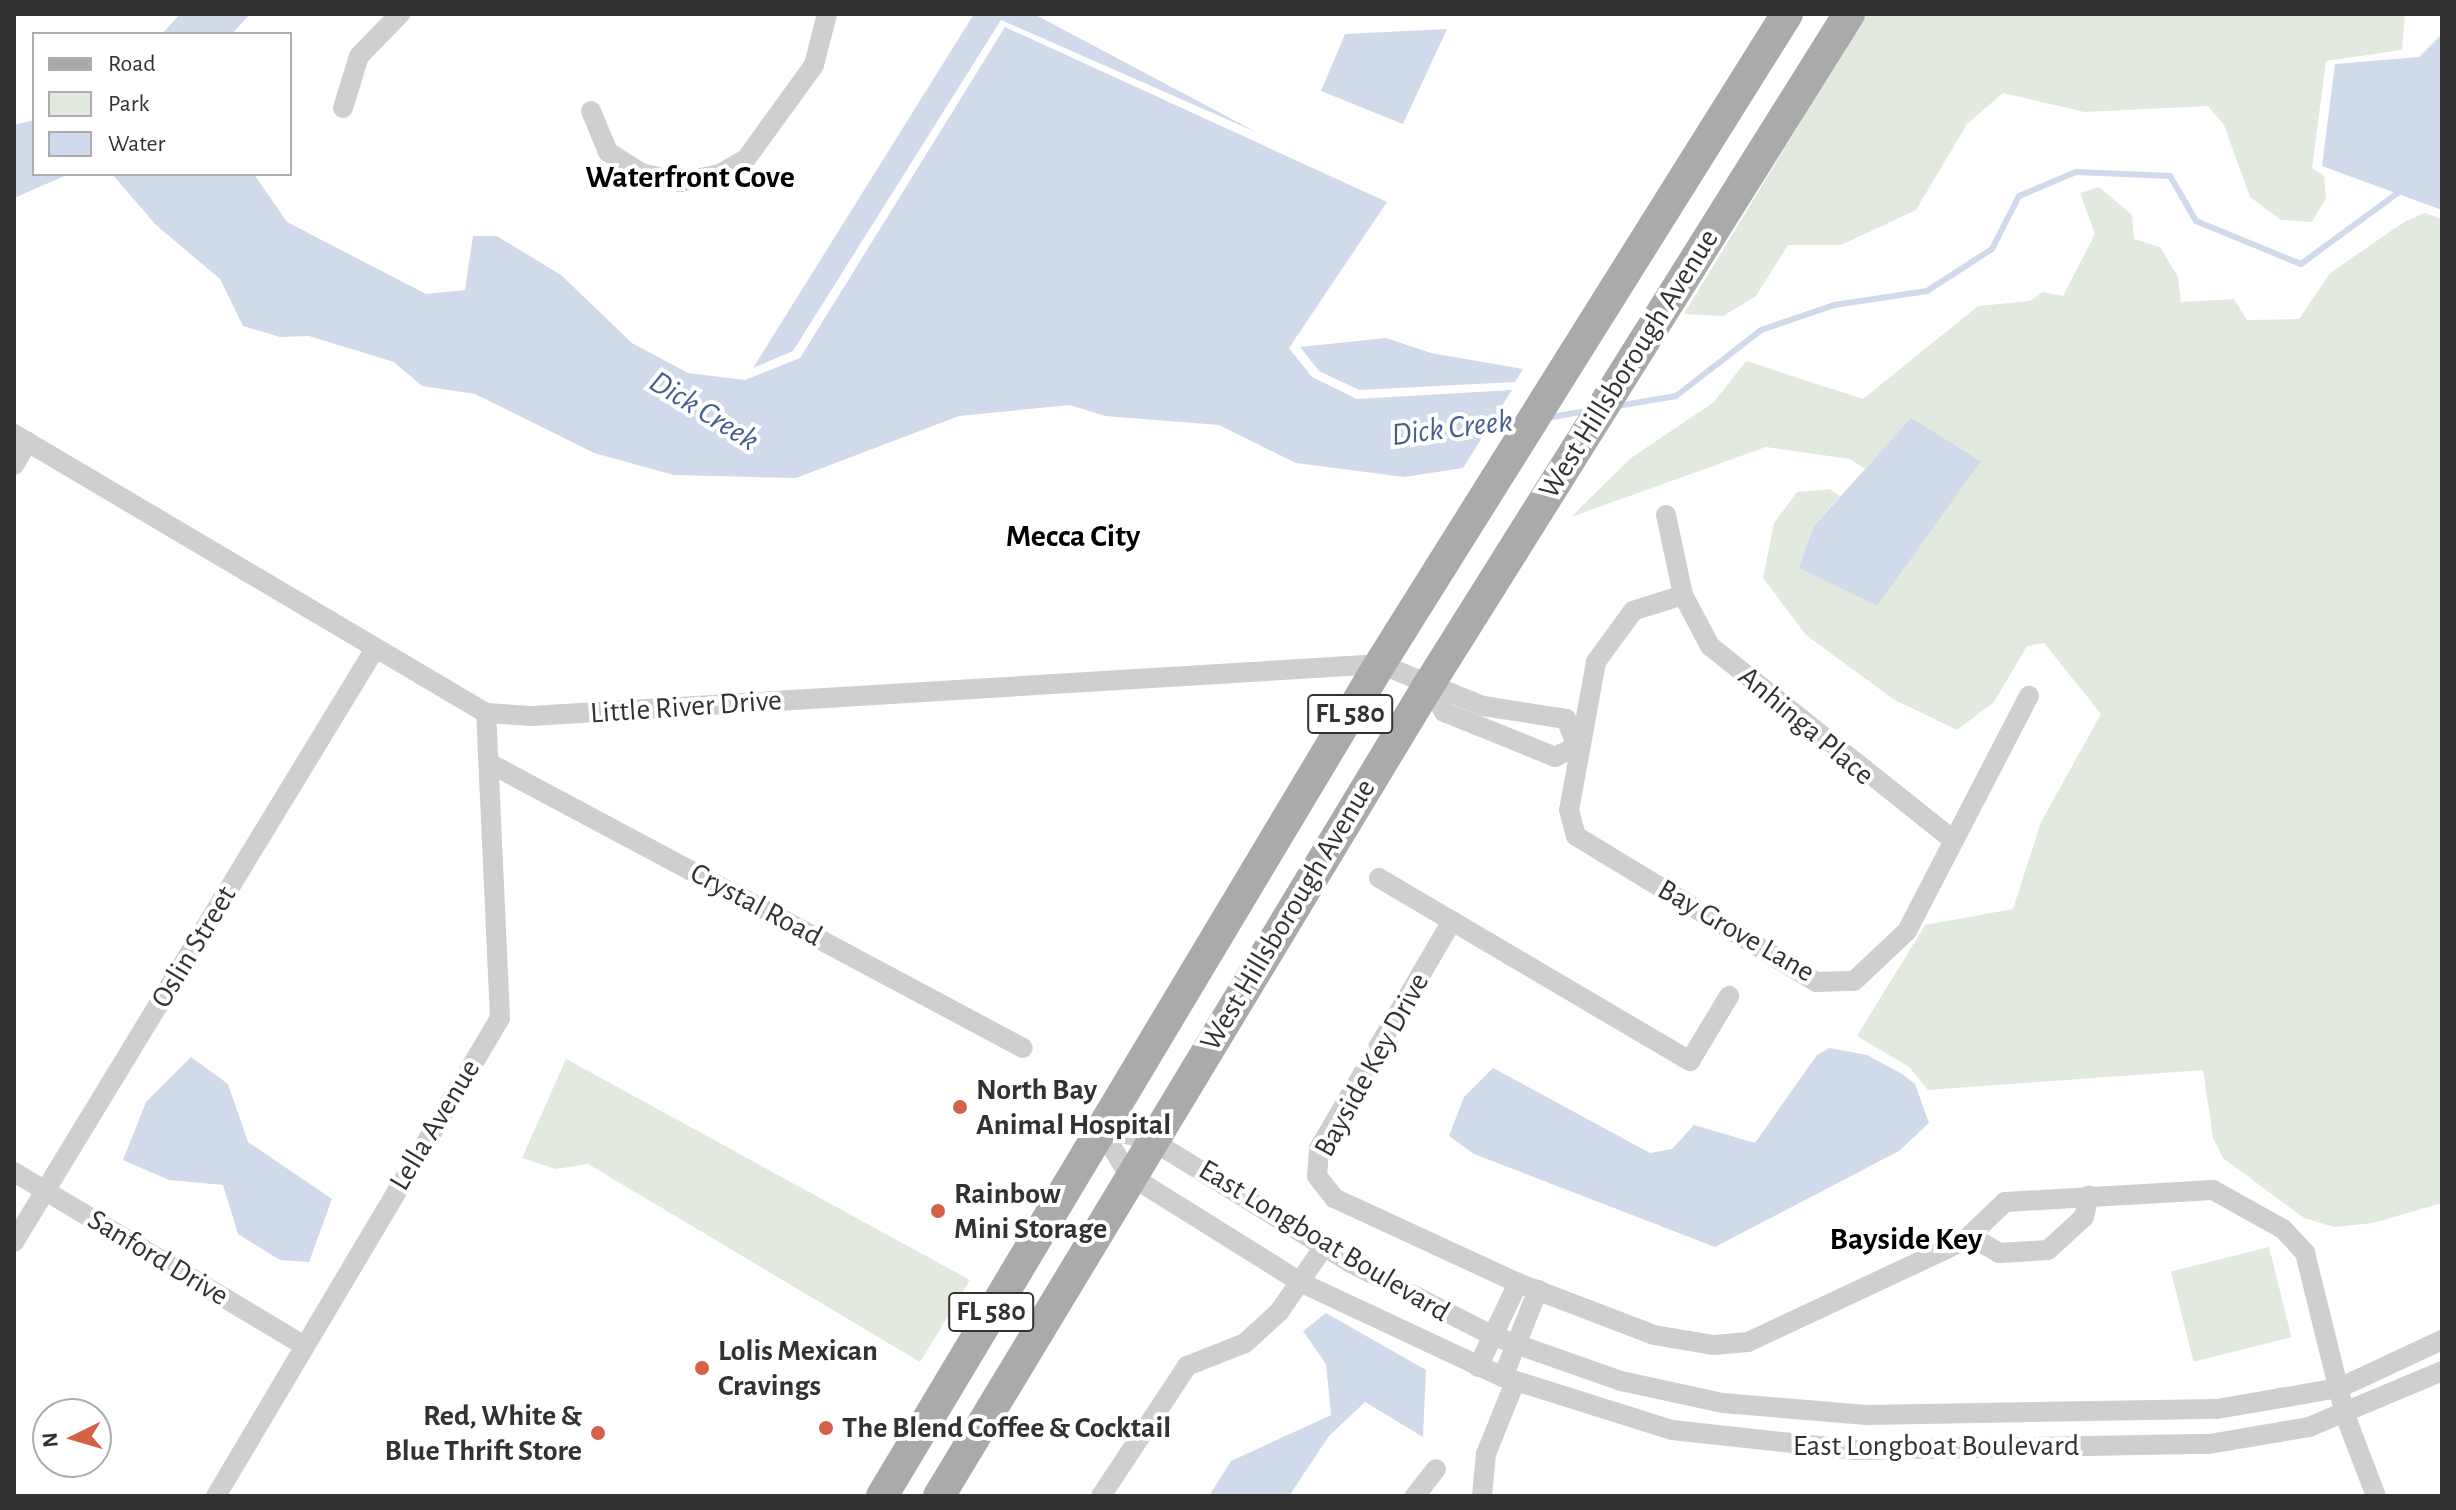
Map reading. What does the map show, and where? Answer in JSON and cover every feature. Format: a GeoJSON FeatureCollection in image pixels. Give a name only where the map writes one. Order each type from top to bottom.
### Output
{"type":"FeatureCollection","features":[{"type":"Feature","properties":{"kind":"main road","name":"West Hillsborough Avenue"},"geometry":{"type":"LineString","coordinates":[[882,1496],[1380,664],[1787,14]]}},
{"type":"Feature","properties":{"kind":"main road","name":"West Hillsborough Avenue"},"geometry":{"type":"LineString","coordinates":[[939,1496],[1129,1175],[1428,686],[1849,14]]}},
{"type":"Feature","properties":{"kind":"street"},"geometry":{"type":"LineString","coordinates":[[343,108],[359,56],[400,14]]}},
{"type":"Feature","properties":{"kind":"street"},"geometry":{"type":"LineString","coordinates":[[591,111],[608,152],[641,173],[680,182],[720,174],[746,159],[814,65],[827,14]]}},
{"type":"Feature","properties":{"kind":"street"},"geometry":{"type":"LineString","coordinates":[[14,465],[21,438]]}},
{"type":"Feature","properties":{"kind":"street","name":"Little River Drive"},"geometry":{"type":"LineString","coordinates":[[21,438],[373,652],[486,713],[531,716],[1380,664],[1428,686]]}},
{"type":"Feature","properties":{"kind":"street","name":"Anhinga Place"},"geometry":{"type":"LineString","coordinates":[[1666,515],[1683,595],[1710,646],[1949,837]]}},
{"type":"Feature","properties":{"kind":"street"},"geometry":{"type":"LineString","coordinates":[[1577,746],[1596,662],[1617,625],[1633,611],[1683,595]]}},
{"type":"Feature","properties":{"kind":"street","name":"Oslin Street"},"geometry":{"type":"LineString","coordinates":[[14,1242],[373,652]]}},
{"type":"Feature","properties":{"kind":"street"},"geometry":{"type":"LineString","coordinates":[[1428,686],[1566,719],[1577,746]]}},
{"type":"Feature","properties":{"kind":"street"},"geometry":{"type":"LineString","coordinates":[[1428,686],[1444,712],[1555,757],[1577,746]]}},
{"type":"Feature","properties":{"kind":"street","name":"Bay Grove Lane"},"geometry":{"type":"LineString","coordinates":[[1577,746],[1569,810],[1576,836],[1816,982],[1854,981],[1907,931],[1949,837],[2029,696]]}},
{"type":"Feature","properties":{"kind":"street","name":"Lella Avenue"},"geometry":{"type":"LineString","coordinates":[[216,1496],[301,1344],[500,1018],[486,713]]}},
{"type":"Feature","properties":{"kind":"street"},"geometry":{"type":"LineString","coordinates":[[1528,746],[1538,714]]}},
{"type":"Feature","properties":{"kind":"street","name":"Crystal Road"},"geometry":{"type":"LineString","coordinates":[[489,763],[1023,1048]]}},
{"type":"Feature","properties":{"kind":"street"},"geometry":{"type":"LineString","coordinates":[[1379,878],[1690,1061],[1729,996]]}},
{"type":"Feature","properties":{"kind":"street","name":"Bayside Key Drive"},"geometry":{"type":"LineString","coordinates":[[1452,921],[1315,1166],[1326,1190],[1346,1204],[1528,1287],[1654,1335],[1739,1344],[1970,1236],[2005,1202],[2202,1188],[2283,1229],[2305,1253],[2345,1415],[2376,1496]]}},
{"type":"Feature","properties":{"kind":"street","name":"East Longboat Boulevard"},"geometry":{"type":"LineString","coordinates":[[1100,1128],[1151,1140],[1325,1245],[1493,1336],[1621,1381],[1818,1413],[2217,1409],[2339,1388],[2442,1340]]}},
{"type":"Feature","properties":{"kind":"street","name":"East Longboat Boulevard"},"geometry":{"type":"LineString","coordinates":[[1100,1128],[1129,1175],[1302,1283],[1478,1367],[1672,1430],[1856,1450],[2209,1444],[2345,1415],[2442,1371]]}},
{"type":"Feature","properties":{"kind":"street","name":"Sanford Drive"},"geometry":{"type":"LineString","coordinates":[[14,1172],[301,1344]]}},
{"type":"Feature","properties":{"kind":"street"},"geometry":{"type":"LineString","coordinates":[[1970,1236],[1999,1253],[2048,1250],[2084,1217],[2089,1196]]}},
{"type":"Feature","properties":{"kind":"street"},"geometry":{"type":"LineString","coordinates":[[1101,1496],[1187,1366],[1245,1343],[1302,1283],[1325,1245]]}},
{"type":"Feature","properties":{"kind":"street"},"geometry":{"type":"LineString","coordinates":[[1478,1367],[1493,1336],[1528,1287]]}},
{"type":"Feature","properties":{"kind":"street"},"geometry":{"type":"LineString","coordinates":[[1482,1496],[1486,1454],[1509,1379],[1528,1287]]}},
{"type":"Feature","properties":{"kind":"street"},"geometry":{"type":"LineString","coordinates":[[1415,1496],[1436,1469]]}},
{"type":"Feature","properties":{"kind":"green space"},"geometry":{"type":"Polygon","coordinates":[[[1866,14],[2405,14],[2402,50],[2326,61],[2312,168],[2324,176],[2326,198],[2312,222],[2281,220],[2250,197],[2224,125],[2208,106],[2084,112],[2003,93],[1967,124],[1916,210],[1841,245],[1788,245],[1756,296],[1723,316],[1684,314],[1866,14]]]}},
{"type":"Feature","properties":{"kind":"green space"},"geometry":{"type":"Polygon","coordinates":[[[2099,187],[2132,215],[2134,239],[2160,247],[2178,277],[2181,302],[2234,299],[2247,320],[2299,319],[2330,273],[2404,222],[2425,213],[2442,219],[2442,1203],[2373,1223],[2334,1227],[2304,1218],[2223,1158],[2213,1138],[2203,1070],[1928,1090],[1909,1067],[1857,1036],[1925,925],[2013,909],[2041,822],[2101,714],[2044,643],[2027,646],[1994,702],[1957,730],[1893,699],[1806,635],[1763,578],[1774,523],[1797,492],[1830,489],[1840,496],[1813,527],[1799,568],[1877,605],[1980,460],[1911,419],[1865,469],[1850,459],[1766,447],[1571,517],[1631,458],[1714,402],[1746,361],[1863,399],[1978,306],[2030,301],[2043,292],[2063,296],[2095,234],[2080,193],[2099,187]]]}},
{"type":"Feature","properties":{"kind":"green space"},"geometry":{"type":"Polygon","coordinates":[[[566,1059],[970,1280],[920,1362],[588,1164],[556,1169],[522,1158],[566,1059]]]}},
{"type":"Feature","properties":{"kind":"green space"},"geometry":{"type":"Polygon","coordinates":[[[2269,1247],[2291,1337],[2193,1362],[2171,1271],[2269,1247]]]}},
{"type":"Feature","properties":{"kind":"water"},"geometry":{"type":"Polygon","coordinates":[[[180,14],[250,14],[234,32],[164,32],[180,14]]]}},
{"type":"Feature","properties":{"kind":"water"},"geometry":{"type":"Polygon","coordinates":[[[974,14],[1034,14],[1258,133],[1001,20],[793,351],[753,368],[974,14]]]}},
{"type":"Feature","properties":{"kind":"water"},"geometry":{"type":"Polygon","coordinates":[[[1005,27],[1387,202],[1289,348],[1312,377],[1357,399],[1512,390],[1463,468],[1404,477],[1296,463],[1219,425],[1105,416],[1070,405],[959,416],[796,478],[674,475],[594,453],[475,394],[422,386],[394,362],[309,336],[280,337],[243,326],[220,279],[156,225],[114,176],[255,176],[287,222],[426,294],[465,290],[473,236],[497,236],[561,275],[632,343],[688,373],[745,380],[800,358],[1005,27]]]}},
{"type":"Feature","properties":{"kind":"water"},"geometry":{"type":"Polygon","coordinates":[[[1447,29],[1403,124],[1321,91],[1345,34],[1447,29]]]}},
{"type":"Feature","properties":{"kind":"water"},"geometry":{"type":"Polygon","coordinates":[[[2442,34],[2442,210],[2322,166],[2335,64],[2419,57],[2442,34]]]}},
{"type":"Feature","properties":{"kind":"water"},"geometry":{"type":"Polygon","coordinates":[[[32,120],[32,176],[64,176],[14,198],[14,125],[32,120]]]}},
{"type":"Feature","properties":{"kind":"water"},"geometry":{"type":"Polygon","coordinates":[[[1386,338],[1431,353],[1523,369],[1515,382],[1359,390],[1319,371],[1300,347],[1386,338]]]}},
{"type":"Feature","properties":{"kind":"water"},"geometry":{"type":"Polygon","coordinates":[[[1911,418],[1981,461],[1877,606],[1799,568],[1813,527],[1911,418]]]}},
{"type":"Feature","properties":{"kind":"water"},"geometry":{"type":"Polygon","coordinates":[[[1829,1048],[1867,1055],[1902,1074],[1915,1084],[1929,1123],[1899,1151],[1715,1247],[1474,1154],[1449,1136],[1464,1097],[1493,1068],[1650,1153],[1672,1149],[1694,1125],[1755,1143],[1817,1055],[1829,1048]]]}},
{"type":"Feature","properties":{"kind":"water"},"geometry":{"type":"Polygon","coordinates":[[[191,1057],[228,1084],[248,1142],[332,1199],[309,1262],[280,1260],[238,1234],[223,1185],[169,1180],[123,1160],[146,1102],[191,1057]]]}},
{"type":"Feature","properties":{"kind":"water"},"geometry":{"type":"Polygon","coordinates":[[[1326,1313],[1426,1370],[1423,1437],[1365,1402],[1329,1436],[1289,1496],[1209,1496],[1231,1461],[1331,1415],[1326,1364],[1303,1331],[1326,1313]]]}},
{"type":"Feature","properties":{"kind":"waterway","name":"Dick Creek"},"geometry":{"type":"LineString","coordinates":[[1617,406],[1676,396],[1761,330],[1834,305],[1927,291],[1992,249],[2019,196],[2076,172],[2170,176],[2196,221],[2301,264],[2403,189]]}},
{"type":"Feature","properties":{"kind":"waterway","name":"Dick Creek"},"geometry":{"type":"LineString","coordinates":[[1546,418],[1586,411]]}},
{"type":"Feature","properties":{"kind":"waterway","name":"Dick Creek"},"geometry":{"type":"LineString","coordinates":[[1483,428],[1519,422]]}},
{"type":"Feature","properties":{"kind":"place","name":"North Bay Animal Hospital"},"geometry":{"type":"Point","coordinates":[960,1107]}},
{"type":"Feature","properties":{"kind":"place","name":"Rainbow Mini Storage"},"geometry":{"type":"Point","coordinates":[938,1211]}},
{"type":"Feature","properties":{"kind":"place","name":"Lolis Mexican Cravings"},"geometry":{"type":"Point","coordinates":[702,1368]}},
{"type":"Feature","properties":{"kind":"place","name":"The Blend Coffee & Cocktail"},"geometry":{"type":"Point","coordinates":[826,1428]}},
{"type":"Feature","properties":{"kind":"place","name":"Red, White & Blue Thrift Store"},"geometry":{"type":"Point","coordinates":[598,1433]}},
{"type":"Feature","properties":{"kind":"district","name":"Waterfront Cove"},"geometry":{"type":"Point","coordinates":[690,177]}},
{"type":"Feature","properties":{"kind":"district","name":"Mecca City"},"geometry":{"type":"Point","coordinates":[1073,536]}},
{"type":"Feature","properties":{"kind":"district","name":"Bayside Key"},"geometry":{"type":"Point","coordinates":[1906,1239]}}]}
